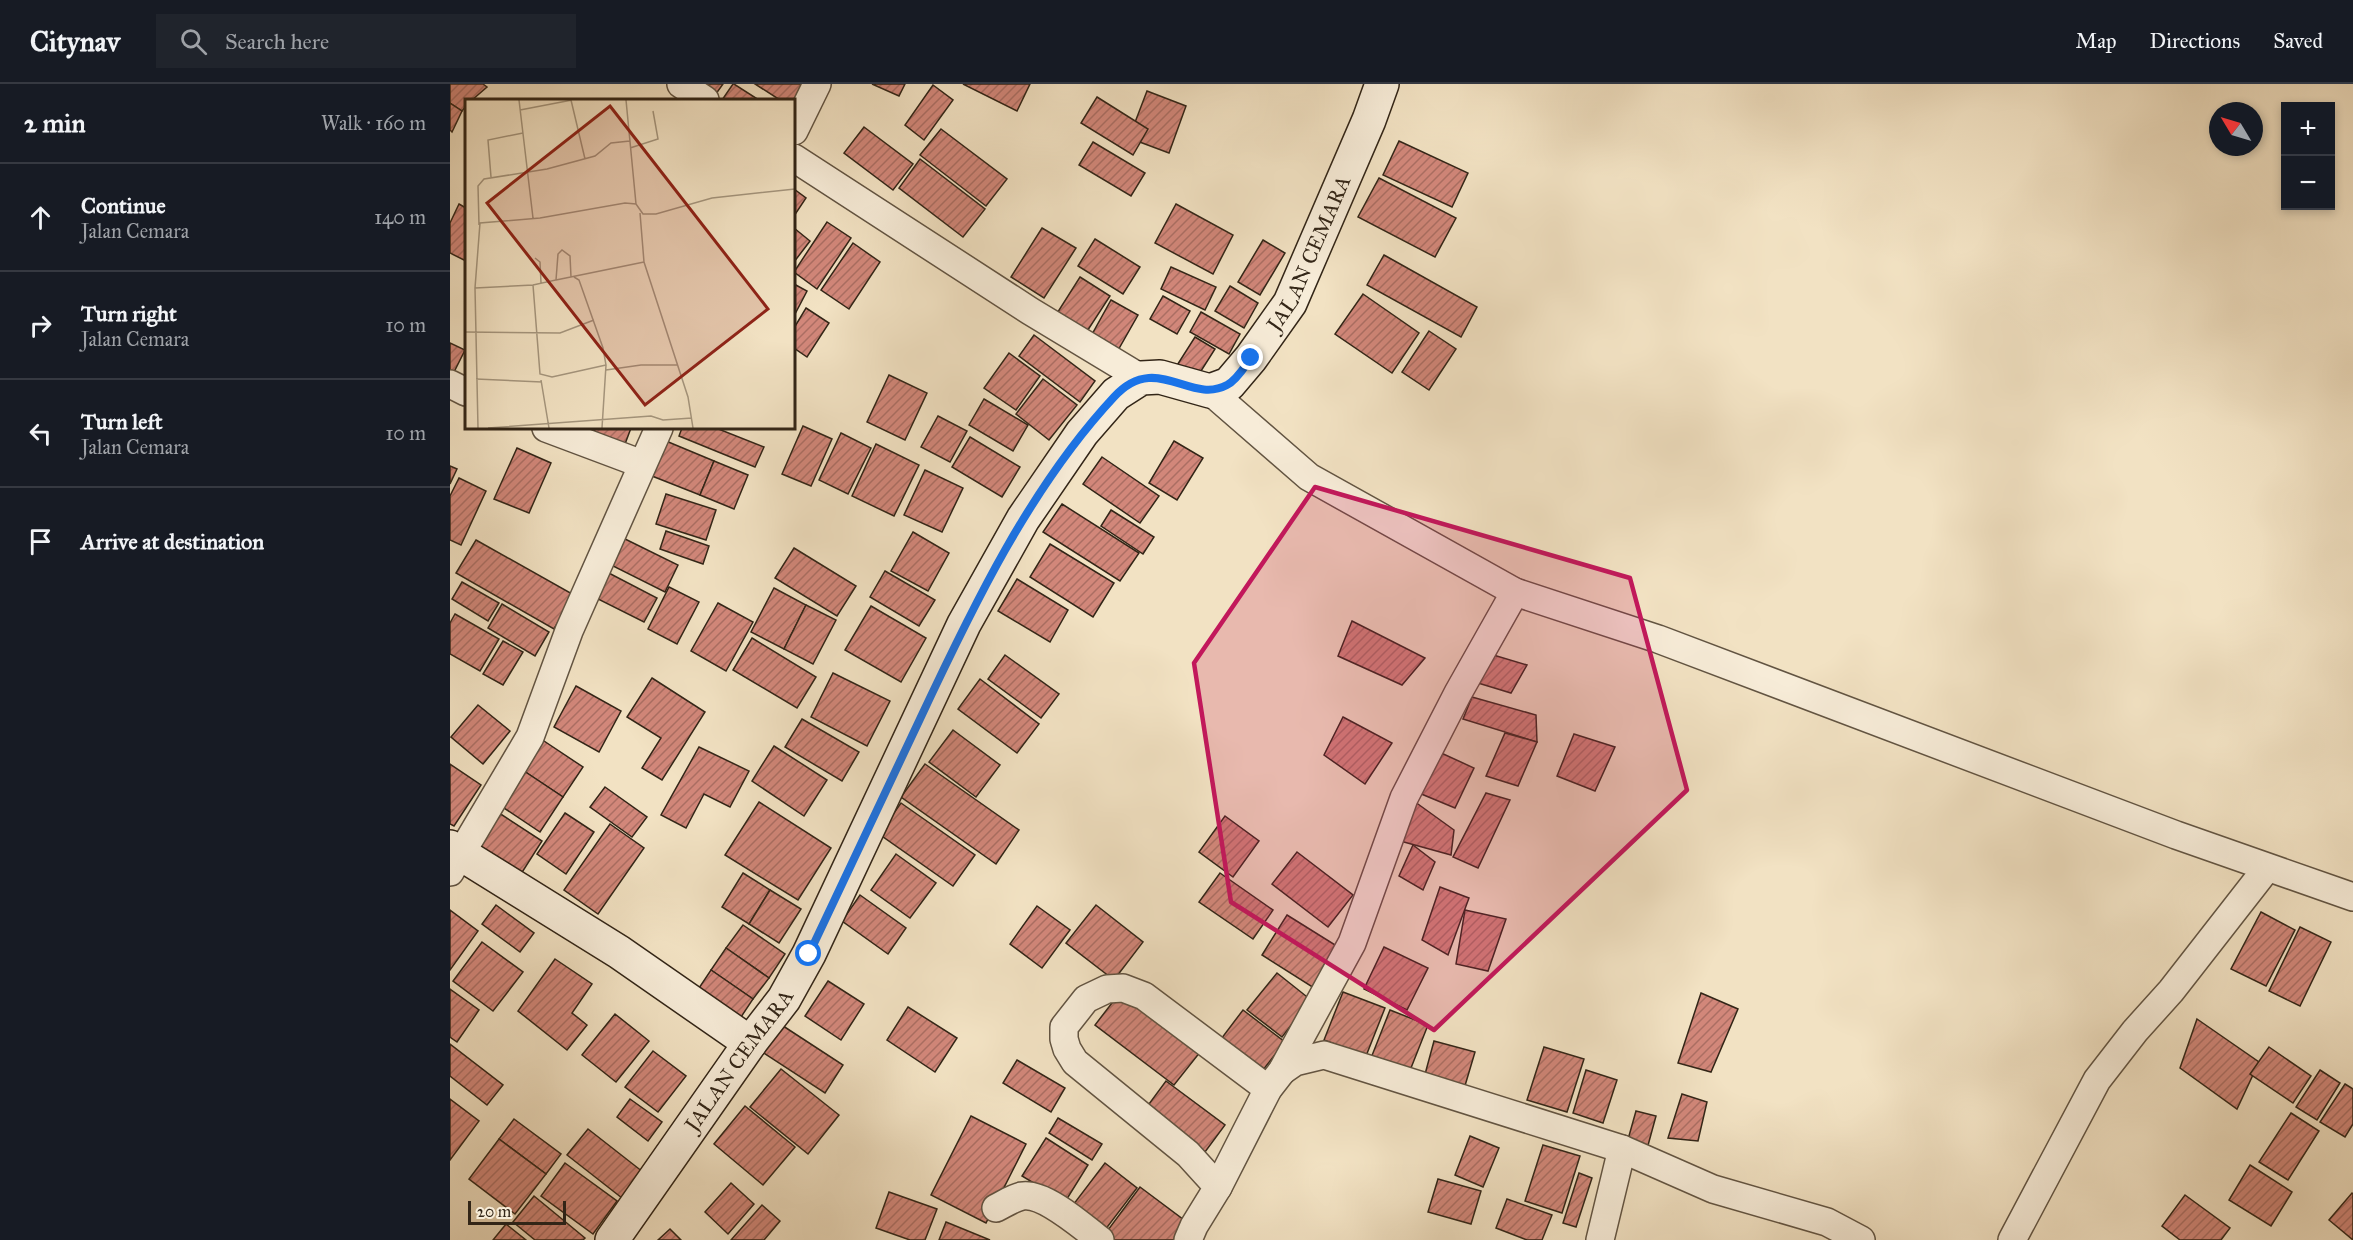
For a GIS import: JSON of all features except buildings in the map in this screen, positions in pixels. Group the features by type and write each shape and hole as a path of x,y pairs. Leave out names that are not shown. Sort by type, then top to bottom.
{"street":[{"path":"681,84 704,99"},
{"path":"795,129 817,84"},
{"name":"JALAN CEMARA","path":"1210,391 1229,384 1251,358 1290,303 1369,120 1382,84"},
{"path":"795,159 1020,304 1141,378 1160,377 1210,391 1309,477 1515,592 1658,639 2266,868 2353,897"},
{"name":"JALAN CEMARA","path":"612,1240 750,1043 784,999 809,954 964,624 1023,519 1082,433 1116,394 1141,378"},
{"path":"450,384 465,392"},
{"path":"549,429 642,464"},
{"path":"659,429 569,631 530,737 454,858 619,952 750,1043"},
{"path":"1188,1240 1352,943 1404,798 1458,693 1515,592"},
{"path":"2012,1240 2097,1080 2135,1031 2171,992 2266,868"},
{"path":"1218,1186 1188,1154 1142,1119 1075,1062 1064,1039 1064,1027 1086,999 1107,989 1123,988 1144,996 1275,1080"},
{"path":"1275,1080 1295,1062 1324,1055 1622,1149 1713,1189 1827,1222 1860,1240"},
{"path":"1600,1240 1622,1149"},
{"path":"996,1208 1024,1196 1036,1198 1057,1208 1100,1240"}],"highlighted area":[{"path":"1315,487 1630,578 1687,790 1434,1030 1231,902 1194,663"}],"route":[{"path":"809,954 964,624 1023,519 1082,433 1116,394 1141,378 1160,377 1210,391 1229,384 1251,358"}]}
